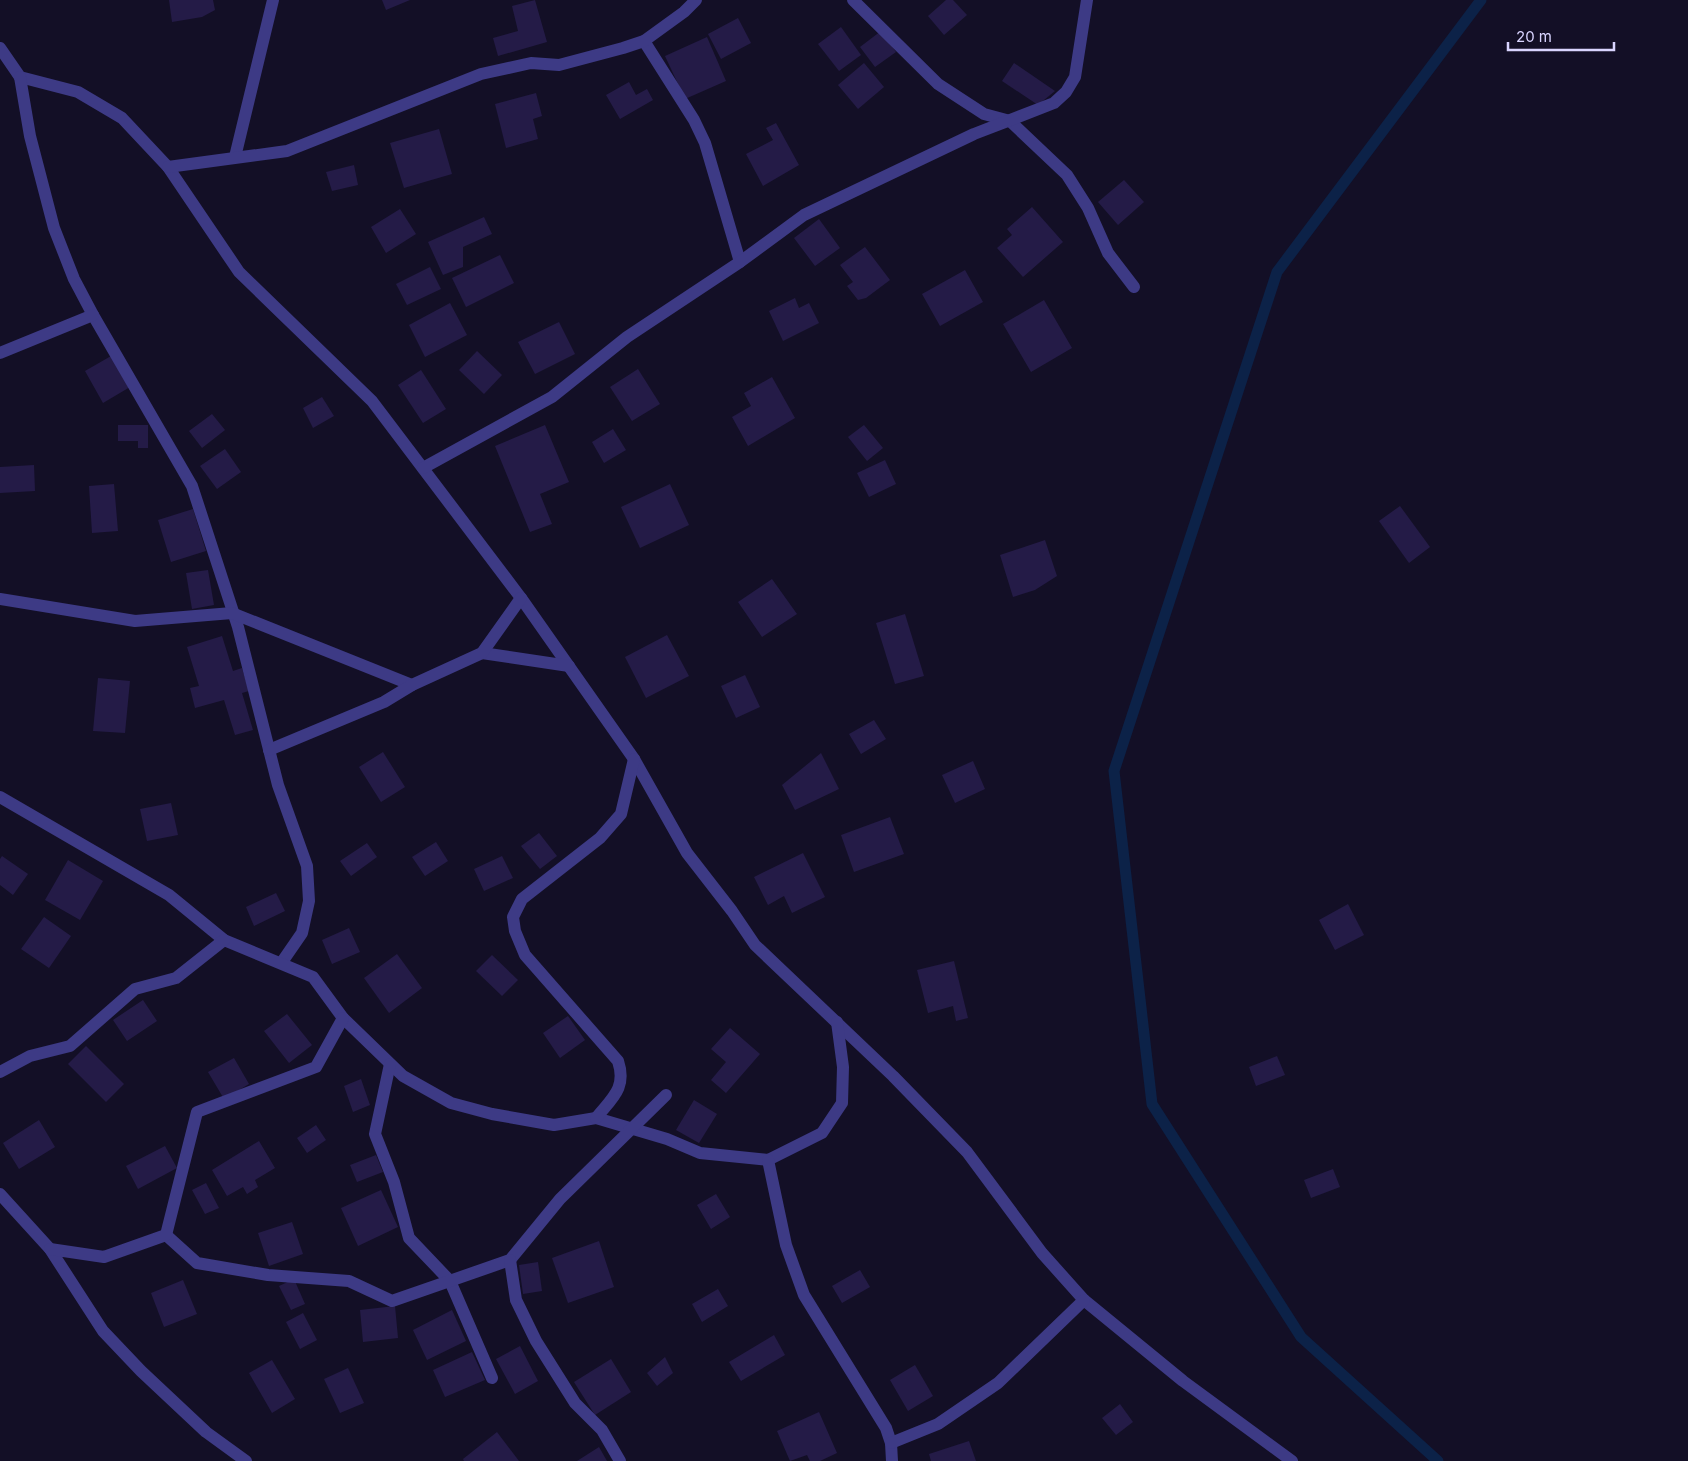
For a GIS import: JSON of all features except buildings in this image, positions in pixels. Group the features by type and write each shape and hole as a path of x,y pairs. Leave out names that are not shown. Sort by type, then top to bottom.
{"street":[{"path":"235,157 273,0"},
{"path":"168,167 287,151 481,74 510,66 531,63 559,65 644,41 684,12 696,0"},
{"path":"854,0 938,84 984,114 1010,122 1067,175 1088,208 1108,253 1134,287"},
{"path":"423,468 552,397 627,337 740,262 804,215 831,200 859,190 885,175 974,134 1010,122 1054,103 1066,92 1075,77 1087,0"},
{"path":"644,41 694,120 706,143 740,262"},
{"path":"0,48 20,77 30,136 54,228 74,279 192,486 210,535 232,613 238,626 278,785 307,866 309,901 302,933 282,962"},
{"path":"20,77 78,92 122,118 168,167 239,272 372,401 423,468 521,598 634,759 687,853 732,911 755,945 893,1076 967,1152 1036,1246 1084,1300 1183,1381 1292,1461"},
{"path":"0,353 93,315"},
{"path":"0,598 135,621 232,613 412,685"},
{"path":"269,750 384,702 412,685 482,653 521,598"},
{"path":"482,653 568,666"},
{"path":"596,1118 620,1087 622,1075 618,1061 525,955 515,932 513,917 522,899 600,838 621,814 634,759"},
{"path":"0,797 169,895 224,940 282,962 313,977 343,1018 403,1076 451,1102 492,1114 554,1125 596,1118 667,1139 700,1153 768,1160 822,1133 842,1103 843,1067 837,1022"},
{"path":"0,1072 30,1056 70,1046 135,989 176,978 224,940"},
{"path":"166,1236 197,1112 316,1067 343,1018"},
{"path":"390,1064 375,1134 394,1182 409,1238 450,1281 492,1378"},
{"path":"166,1236 196,1263 268,1275 348,1281 392,1301 510,1260 560,1199 666,1095"},
{"path":"768,1160 786,1245 804,1295 886,1428 891,1443 892,1461"},
{"path":"0,1194 50,1248 103,1331 141,1371 206,1432 246,1461"},
{"path":"50,1248 104,1257 166,1236"},
{"path":"510,1260 516,1300 536,1341 574,1403 602,1430 620,1461"},
{"path":"891,1443 938,1424 998,1382 1084,1300"}],"waterway":[{"path":"1438,1461 1301,1337 1152,1104 1114,771 1277,272 1481,0"}]}
